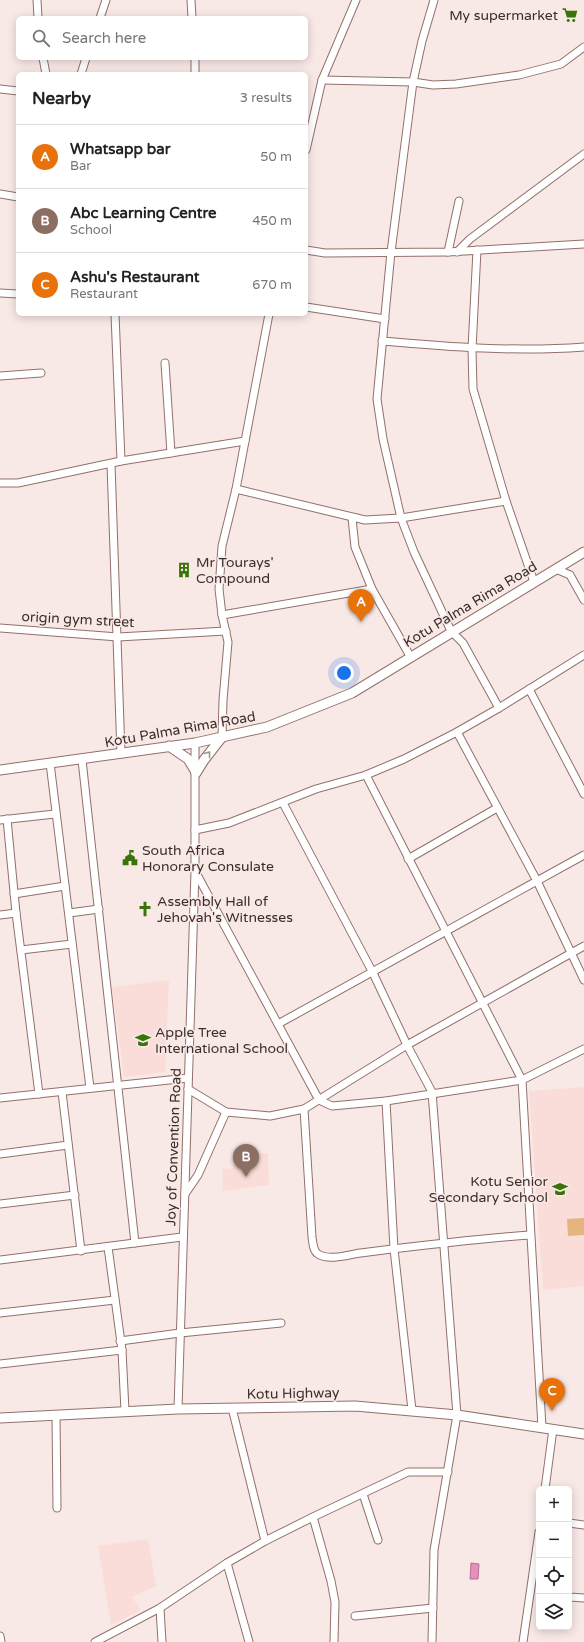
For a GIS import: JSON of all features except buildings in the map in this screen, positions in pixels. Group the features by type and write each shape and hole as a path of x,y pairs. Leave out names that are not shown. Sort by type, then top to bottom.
{"street":[{"path":"37,0 38,16"},
{"path":"101,16 106,0"},
{"path":"191,0 192,16"},
{"path":"308,141 322,80 356,0"},
{"path":"434,0 422,41 413,82 392,252 377,399 383,439 401,518 414,552 452,631 462,643 499,708"},
{"path":"322,80 413,82 433,85 448,85 519,75 561,64 584,47"},
{"path":"43,60 46,72"},
{"path":"82,72 85,60"},
{"path":"195,60 195,72"},
{"path":"0,89 16,91"},
{"path":"457,252 470,239 584,154"},
{"path":"0,194 16,197"},
{"path":"448,252 458,201"},
{"path":"308,250 325,253 457,252 584,244"},
{"path":"477,250 472,349 473,389 506,501 534,582"},
{"path":"0,293 16,294"},
{"path":"308,307 386,319"},
{"path":"115,316 121,461"},
{"path":"168,746 188,759 196,773 207,755 222,737 223,700 228,642 222,615 219,589 222,546 236,489 269,316"},
{"path":"382,341 472,349 547,350 584,347"},
{"path":"165,363 171,453"},
{"path":"0,376 41,373"},
{"path":"0,483 18,483 121,461 245,441"},
{"path":"111,464 122,754"},
{"path":"236,489 365,520 401,518 506,501"},
{"path":"352,518 355,547 372,590 410,656"},
{"name":"Kotu Palma Rima Road","path":"0,770 82,760 195,743 267,727 352,692 584,552"},
{"path":"556,569 570,575 584,600"},
{"path":"222,615 372,590"},
{"name":"origin gym street","path":"0,628 118,637 226,631"},
{"path":"195,830 229,823 316,790 366,775 404,759 457,732 499,708 584,655"},
{"path":"529,689 584,794"},
{"path":"457,732 537,881 584,980"},
{"name":"Joy of Convention Road","path":"178,1409 182,1238 195,871 195,743"},
{"path":"82,760 135,1243"},
{"path":"50,763 55,814 69,913 90,1088"},
{"path":"366,775 445,931 484,1003 522,1080 542,1427"},
{"path":"283,803 373,973 407,1046 432,1092 458,1415 434,1550 432,1642"},
{"path":"408,859 497,808"},
{"path":"39,1094 14,894 3,820 55,814"},
{"path":"278,1024 373,973 445,931 584,855"},
{"path":"195,871 319,1100 332,1106 386,1101 432,1092 522,1080 584,1049"},
{"path":"14,894 65,886"},
{"path":"69,913 99,910"},
{"path":"0,915 16,913"},
{"path":"21,950 72,944"},
{"path":"188,1089 226,1112 270,1116 304,1109 407,1046 584,946"},
{"path":"0,1098 62,1092 118,1084 188,1078"},
{"path":"62,1092 81,1250"},
{"path":"386,1101 394,1249 412,1410"},
{"path":"304,1109 312,1237 313,1248 317,1254 322,1256 340,1256 443,1242 530,1235"},
{"path":"184,1195 198,1175 226,1112"},
{"path":"0,1154 68,1145"},
{"path":"0,1204 75,1195"},
{"path":"0,1260 182,1238"},
{"path":"108,1247 122,1350 125,1412"},
{"path":"0,1313 115,1300"},
{"path":"120,1341 180,1332 281,1323"},
{"path":"0,1364 122,1350"},
{"name":"Kotu Highway","path":"0,1418 178,1409 323,1406 412,1410 458,1415 584,1434"},
{"path":"232,1408 265,1541"},
{"path":"56,1415 57,1508"},
{"path":"545,1486 553,1429"},
{"path":"95,1642 160,1608 227,1563 265,1541 313,1517 408,1472 448,1472"},
{"path":"363,1494 378,1540"},
{"path":"313,1517 331,1581 335,1602 334,1642"},
{"path":"572,1524 584,1525"},
{"path":"523,1642 536,1556"},
{"path":"227,1563 249,1642"},
{"path":"531,1596 536,1596"},
{"path":"572,1597 584,1598"},
{"path":"160,1608 162,1642"},
{"path":"355,1616 433,1608"},
{"path":"0,1636 1,1642"}],"shaded area":[{"name":"Apple Tree International School","path":"169,980 165,1072 124,1077 112,987"},
{"name":"Kotu Senior Secondary School","path":"584,1087 584,1286 543,1290 529,1091"},
{"path":"268,1153 269,1185 223,1191 222,1169 233,1168 234,1154"},
{"path":"584,1218 584,1235 568,1236 567,1219"},
{"path":"148,1539 156,1586 132,1597 141,1610 111,1625 98,1546"},
{"path":"471,1563 479,1564 478,1579 470,1579"}],"place":[{"name":"My supermarket","path":"570,15"},
{"name":"Mr Tourays' Compound","path":"184,570"},
{"name":"Whatsapp bar","path":"361,622"},
{"name":"South Africa Honorary Consulate","path":"130,858"},
{"name":"Assembly Hall of Jehovah's Witnesses","path":"145,909"},
{"name":"Apple Tree International School","path":"143,1040"},
{"name":"Abc Learning Centre","path":"246,1177"},
{"name":"Kotu Senior Secondary School","path":"560,1189"},
{"name":"Ashu's Restaurant","path":"552,1411"}]}
